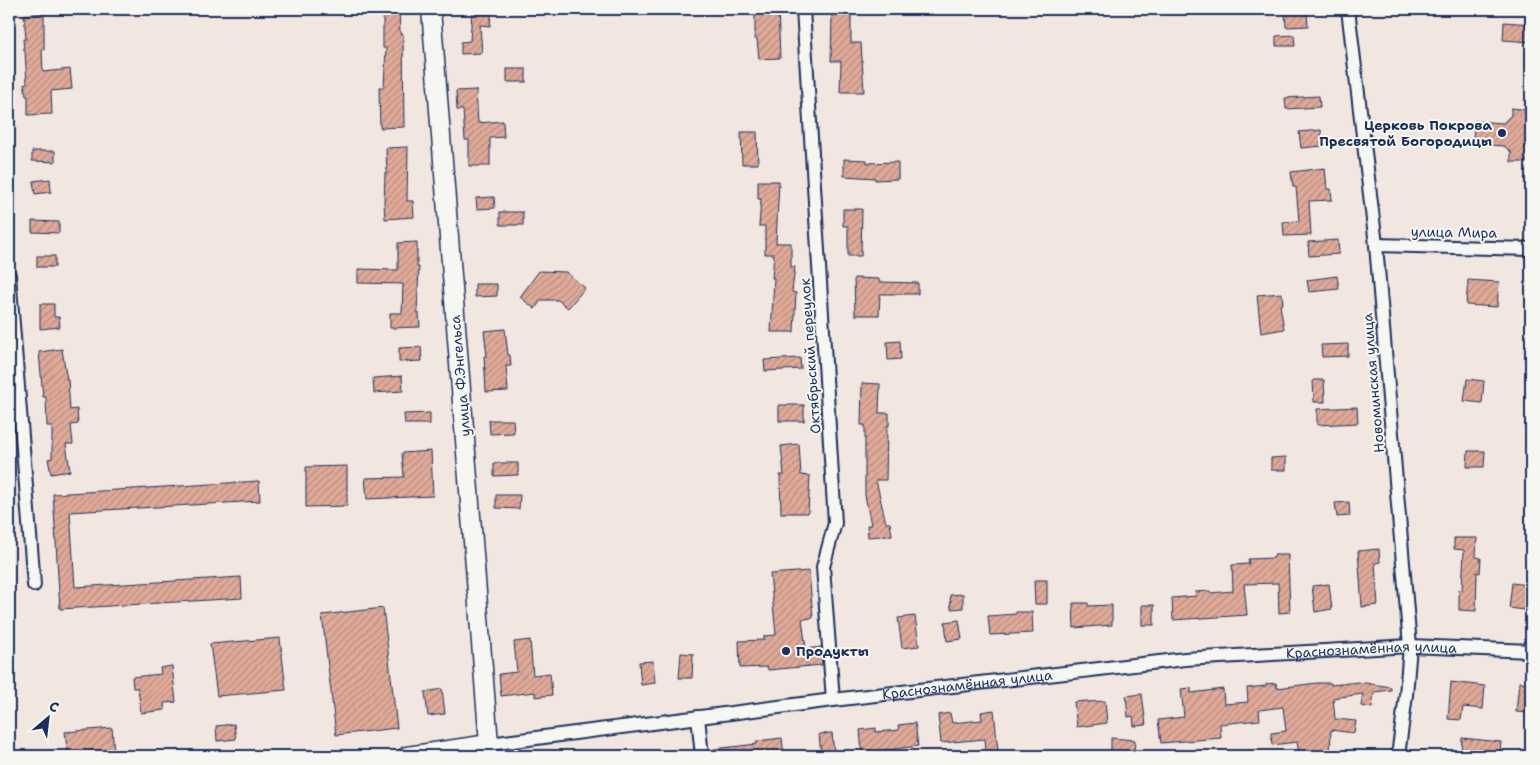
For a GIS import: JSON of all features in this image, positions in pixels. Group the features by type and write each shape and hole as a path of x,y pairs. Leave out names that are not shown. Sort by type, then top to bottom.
{"main road":[{"name":"улица Ф.Энгельса","path":"431,9 489,744"},
{"name":"Краснознамённая улица","path":"407,756 489,744"}],"street":[{"name":"Октябрьский переулок","path":"803,9 835,523 823,567 833,700"},
{"name":"Новоминская улица","path":"1348,9 1376,245 1410,646 1398,756"},
{"name":"улица Мира","path":"1376,245 1531,249"},
{"path":"9,275 34,585"},
{"name":"Краснознамённая улица","path":"489,744 833,700 1166,661 1410,646 1531,651"},
{"path":"698,717 702,756"}],"building":[{"path":"383,9 399,9 400,34 403,34 404,127 380,128 379,87 384,87 386,48 383,48"},
{"path":"755,9 778,9 780,58 759,59 757,39 755,39"},
{"path":"472,11 491,14 490,26 480,25 482,53 461,54 461,42 470,41"},
{"path":"1307,12 1308,26 1286,27 1285,13"},
{"path":"44,13 43,72 70,69 72,89 51,91 52,114 28,115 28,96 26,96 24,84 27,83 23,39 26,39 24,15"},
{"path":"832,14 851,14 851,43 861,43 864,92 840,92 841,61 831,61"},
{"path":"1504,22 1531,24 1531,42 1503,40"},
{"path":"1294,35 1295,46 1276,46 1276,36"},
{"path":"507,69 526,69 526,82 507,82"},
{"path":"476,90 478,123 503,121 504,137 490,138 490,166 469,166 469,140 465,140 463,110 457,110 456,91"},
{"path":"1319,96 1320,107 1286,109 1285,98"},
{"name":"Церковь Покрова Пресвятой Богородицы","path":"1511,108 1529,110 1528,116 1531,121 1530,162 1511,162 1511,152 1504,146 1473,144 1474,121 1503,123 1511,115"},
{"path":"1321,130 1323,146 1301,148 1299,132"},
{"path":"741,132 757,132 758,164 742,164"},
{"path":"408,147 407,201 413,201 414,217 385,219 386,148"},
{"path":"32,151 55,151 55,162 32,161"},
{"path":"844,159 867,160 867,163 898,162 898,179 875,180 875,178 844,176"},
{"path":"1325,168 1327,189 1331,189 1332,200 1309,201 1311,235 1284,236 1283,222 1299,221 1296,187 1293,187 1291,172"},
{"path":"50,179 51,192 35,194 33,181"},
{"path":"758,181 779,181 776,243 791,243 791,267 795,267 792,292 796,293 794,332 771,332 774,254 765,254 765,226 759,226 761,199 758,199"},
{"path":"494,197 495,208 477,209 476,198"},
{"path":"843,209 862,209 861,256 848,256 848,226 843,226"},
{"path":"500,212 523,212 523,225 500,225"},
{"path":"32,221 59,222 59,233 32,232"},
{"path":"1338,240 1339,254 1309,256 1308,242"},
{"path":"417,242 417,267 419,267 417,313 419,313 420,327 390,328 390,313 402,313 403,284 358,283 358,269 398,270 398,243"},
{"path":"37,256 55,256 55,267 37,267"},
{"path":"539,271 566,272 585,288 568,308 558,300 541,300 535,309 520,297"},
{"path":"1337,276 1339,289 1309,292 1307,280"},
{"path":"854,278 879,279 879,282 918,283 918,294 880,294 879,315 855,315"},
{"path":"1468,280 1499,282 1497,307 1466,305"},
{"path":"475,284 497,284 497,296 475,297"},
{"path":"1282,293 1283,304 1280,305 1284,329 1261,333 1257,295"},
{"path":"40,304 54,304 54,317 59,317 60,327 40,329"},
{"path":"505,329 511,366 506,366 508,391 486,392 484,356 487,356 484,331"},
{"path":"900,341 901,359 888,360 887,342"},
{"path":"1348,344 1348,356 1322,357 1321,345"},
{"path":"421,347 422,361 399,362 399,348"},
{"path":"62,349 68,380 70,410 77,409 78,424 71,425 73,444 66,444 70,471 51,474 48,459 52,458 52,426 47,426 46,397 43,397 39,352"},
{"path":"800,358 801,369 765,371 764,360"},
{"path":"402,376 403,391 374,393 373,378"},
{"path":"1467,379 1484,381 1482,403 1464,401"},
{"path":"1313,380 1324,380 1325,402 1314,402"},
{"path":"862,383 880,384 879,413 889,413 886,480 876,480 886,523 890,523 892,535 868,537 867,525 871,525 865,495 865,425 861,425"},
{"path":"779,405 804,405 804,421 779,421"},
{"path":"1357,407 1358,423 1317,425 1317,409"},
{"path":"430,413 430,424 405,424 404,414"},
{"path":"489,420 513,420 514,433 490,434"},
{"path":"799,444 801,475 810,476 808,513 781,513 780,475 784,475 781,446"},
{"path":"431,451 433,496 367,499 365,478 404,477 402,453"},
{"path":"1468,451 1485,451 1484,467 1467,467"},
{"path":"1286,457 1286,470 1271,470 1271,458"},
{"path":"494,463 518,463 518,475 494,476"},
{"path":"347,466 347,506 306,507 306,467"},
{"path":"259,481 260,501 70,512 75,587 241,577 242,598 60,609 53,494"},
{"path":"496,495 520,495 519,509 496,508"},
{"path":"1349,502 1350,516 1337,517 1335,503"},
{"path":"1454,538 1477,538 1476,557 1481,558 1480,573 1477,572 1476,611 1459,610 1459,590 1462,591 1464,550 1454,549"},
{"path":"1379,549 1380,562 1375,563 1378,605 1362,607 1358,551"},
{"path":"1274,555 1288,555 1290,612 1279,613 1278,583 1244,584 1247,615 1173,620 1172,598 1196,596 1195,592 1233,591 1232,565 1249,564 1248,559 1274,558"},
{"path":"809,571 813,618 802,619 806,649 821,647 822,665 768,670 768,667 740,668 739,641 764,640 764,636 776,635 770,574"},
{"path":"1034,580 1047,580 1047,604 1035,604"},
{"path":"1512,583 1527,585 1524,610 1509,608"},
{"path":"1329,584 1332,609 1315,612 1312,586"},
{"path":"963,594 963,608 951,609 950,595"},
{"path":"1073,603 1088,603 1088,606 1112,605 1112,625 1074,628"},
{"path":"1142,605 1154,605 1154,625 1142,625"},
{"path":"383,608 397,728 336,735 322,615"},
{"path":"1016,612 1032,612 1033,633 990,635 988,616 1016,614"},
{"path":"915,616 919,646 902,648 898,618"},
{"path":"959,620 962,639 947,641 945,622"},
{"path":"280,638 286,690 217,696 210,644"},
{"path":"530,640 533,675 550,673 552,695 535,697 535,692 501,696 499,674 517,672 514,642"},
{"path":"681,653 693,654 692,678 679,678"},
{"path":"653,661 655,683 641,685 639,662"},
{"path":"172,666 176,702 164,703 165,710 141,713 138,688 133,688 132,677 161,674 160,668"},
{"path":"1358,682 1391,687 1391,690 1374,692 1372,708 1361,706 1363,694 1333,698 1335,719 1356,721 1354,733 1331,730 1330,756 1317,756 1317,752 1299,754 1297,742 1272,745 1271,733 1286,731 1283,707 1259,710 1260,720 1220,724 1221,738 1161,743 1158,720 1184,717 1181,689 1191,688 1191,693 1223,689 1224,704 1248,702 1247,688 1266,686 1266,684 1276,683 1277,688 1317,683 1331,683 1331,685"},
{"path":"1451,682 1485,686 1483,709 1463,707 1461,720 1448,719"},
{"path":"1519,682 1531,683 1530,713 1516,712"},
{"path":"442,689 445,714 428,716 425,692"},
{"path":"1142,694 1146,725 1134,726 1133,716 1128,717 1126,696"},
{"path":"1105,701 1107,723 1077,727 1074,702"},
{"path":"994,710 998,751 986,752 985,739 941,743 938,715 950,713 952,723 982,720 981,712"},
{"path":"915,723 918,746 862,753 860,730 876,728 876,732 899,730 898,725"},
{"path":"234,724 236,739 217,741 216,726"},
{"path":"112,728 114,752 68,756 65,732"},
{"path":"832,733 834,753 821,754 819,734"},
{"path":"782,738 784,756 714,756 714,749 757,744 757,741"},
{"path":"1111,738 1135,740 1134,754 1111,753"},
{"path":"1462,738 1501,742 1500,752 1474,750 1474,754 1461,753"}],"place":[{"name":"Церковь Покрова Пресвятой Богородицы","path":"1502,133"},
{"name":"Продукты","path":"786,651"}]}
